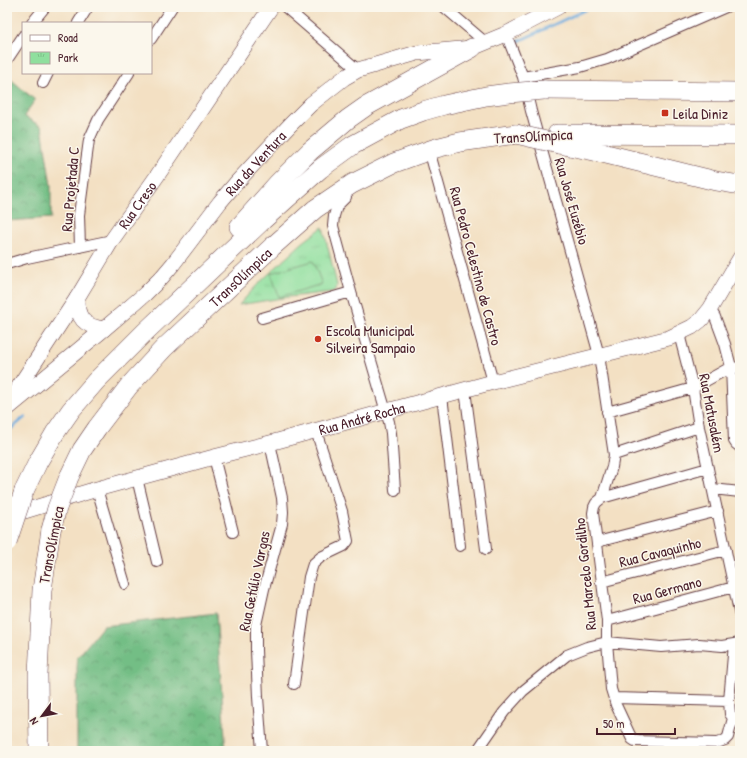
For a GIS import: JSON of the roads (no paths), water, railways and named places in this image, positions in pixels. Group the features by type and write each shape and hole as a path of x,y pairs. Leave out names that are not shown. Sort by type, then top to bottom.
{"highway":[{"path":"158,320 195,274 277,184 310,151 348,119 365,107 478,45"},
{"name":"TransOlímpica","path":"7,543 24,491 38,462 71,410 96,381 263,220 320,169 353,145 401,119 423,111 467,100 509,93 544,90 740,92"},
{"name":"TransOlímpica","path":"38,751 38,675 42,590 51,530 68,477 82,450 97,428 129,386 159,353 272,247 315,209 352,184 394,163 436,148 460,142 508,135 558,139 740,136"},
{"path":"558,139 594,151 716,181 740,185"}],"street":[{"path":"33,22 45,7"},
{"path":"79,22 88,7"},
{"path":"152,37 172,7"},
{"name":"Rua Creso","path":"7,404 77,298 112,240 271,7"},
{"path":"285,7 358,70"},
{"path":"444,7 478,45"},
{"name":"Rua da Ventura","path":"7,408 145,294 162,277 237,182 290,125 316,100 344,78 358,70 417,53 478,45 506,34 558,7"},
{"path":"523,76 580,67 607,59 726,7"},
{"name":"Rua José Euzébio","path":"506,34 523,76 531,111 599,355"},
{"path":"7,60 22,38"},
{"path":"42,83 47,74"},
{"name":"Rua Projetada C","path":"80,247 79,215 89,140 98,120 128,74"},
{"path":"395,490 389,422 333,226 334,216 337,206 346,197 379,177 403,166 446,153"},
{"name":"Rua Pedro Celestino de Castro","path":"431,157 493,382"},
{"path":"7,264 27,258 112,240"},
{"name":"Rua André Rocha","path":"7,516 97,489 214,457 316,431 493,382 669,338 692,327 710,310 740,258"},
{"path":"262,318 351,292"},
{"path":"77,298 77,307 80,317 87,324 104,329"},
{"path":"710,310 715,316 725,344 736,367 734,441 740,447"},
{"name":"Rua Matusalém","path":"679,334 693,388 708,468 740,616"},
{"name":"Rua Marcelo Gordilho","path":"599,355 614,455 602,498 594,507 593,513 607,621 607,642 611,689 616,705 632,739 635,741 717,743 728,737 737,720"},
{"path":"607,412 693,388 736,367"},
{"path":"466,390 486,549"},
{"path":"442,396 460,546"},
{"path":"614,455 700,426"},
{"path":"294,684 308,577 313,564 321,557 344,546 348,541 342,511 316,431"},
{"name":"Rua Getúlio Vargas","path":"262,751 258,697 256,625 264,589 282,524 283,512 282,498 270,443"},
{"path":"214,457 233,532"},
{"path":"602,498 708,468"},
{"path":"137,478 157,562"},
{"path":"97,489 125,584"},
{"path":"713,489 740,492"},
{"path":"597,542 718,511"},
{"name":"Rua Cavaquinho","path":"601,582 726,550"},
{"name":"Rua Germano","path":"607,621 734,587"},
{"path":"477,751 504,712 523,691 567,655 587,647 607,642 661,646 699,644 722,646 737,644 729,701 730,714 737,720"},
{"path":"614,698 729,701"}],"waterway":[{"path":"517,42 591,7"},
{"path":"7,432 25,417"}],"place":[{"name":"Leila Diniz","path":"665,113"},
{"name":"Escola Municipal Silveira Sampaio","path":"318,339"}]}
